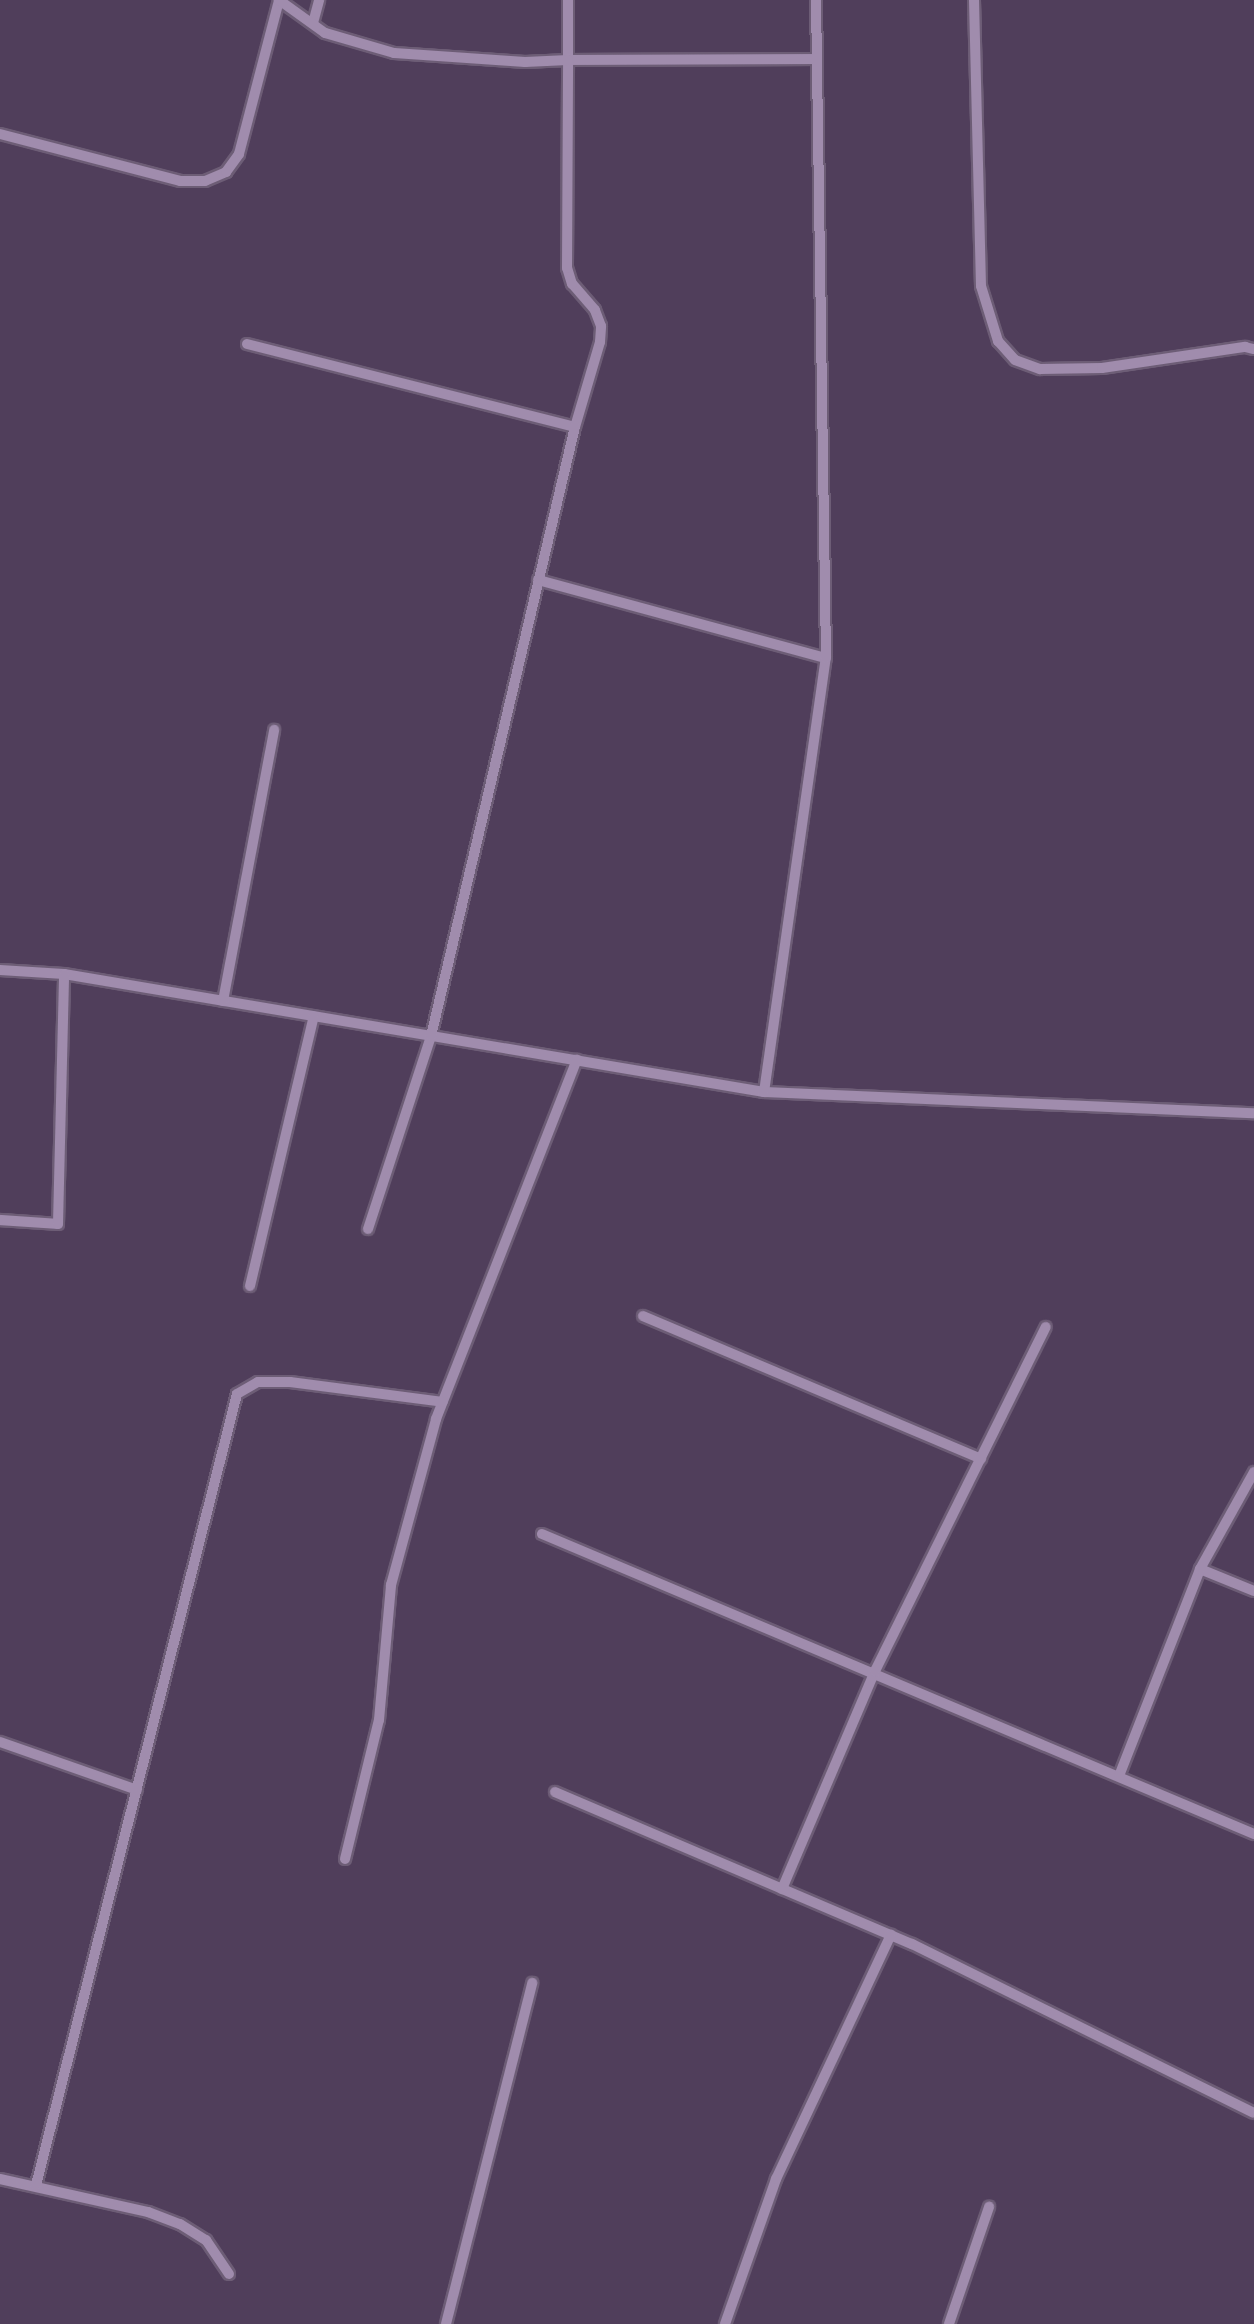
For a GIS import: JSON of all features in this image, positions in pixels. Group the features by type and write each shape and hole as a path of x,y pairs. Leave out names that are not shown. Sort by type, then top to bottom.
{"street":[{"path":"0,134 180,181 204,180 226,172 239,154 279,0 325,33 394,52 525,62 817,59"},
{"path":"314,23 319,0"},
{"path":"368,1230 431,1036 601,326 567,268 568,0"},
{"path":"764,1092 826,658 816,0"},
{"path":"974,0 981,286 998,341 1015,360 1040,369 1102,368 1245,347 1254,350"},
{"path":"247,344 575,428"},
{"path":"538,580 826,658"},
{"path":"223,1001 274,730"},
{"path":"0,970 64,974 764,1092 1254,1113"},
{"path":"0,1220 58,1224 64,974"},
{"path":"250,1286 314,1016"},
{"path":"345,1859 379,1720 392,1585 443,1402 577,1060"},
{"path":"642,1316 981,1458"},
{"path":"782,1889 875,1670 1046,1327"},
{"path":"36,2185 237,1394 258,1382 290,1382 443,1402"},
{"path":"1119,1776 1200,1570 1254,1472"},
{"path":"542,1534 875,1670 1254,1834"},
{"path":"1200,1570 1254,1591"},
{"path":"0,1742 137,1790"},
{"path":"555,1792 890,1935 1254,2113"},
{"path":"725,2324 776,2179 890,1935"},
{"path":"446,2324 446,2308 532,1982"},
{"path":"0,2179 148,2212 180,2224 206,2240 229,2274"},
{"path":"949,2324 989,2207"}]}
